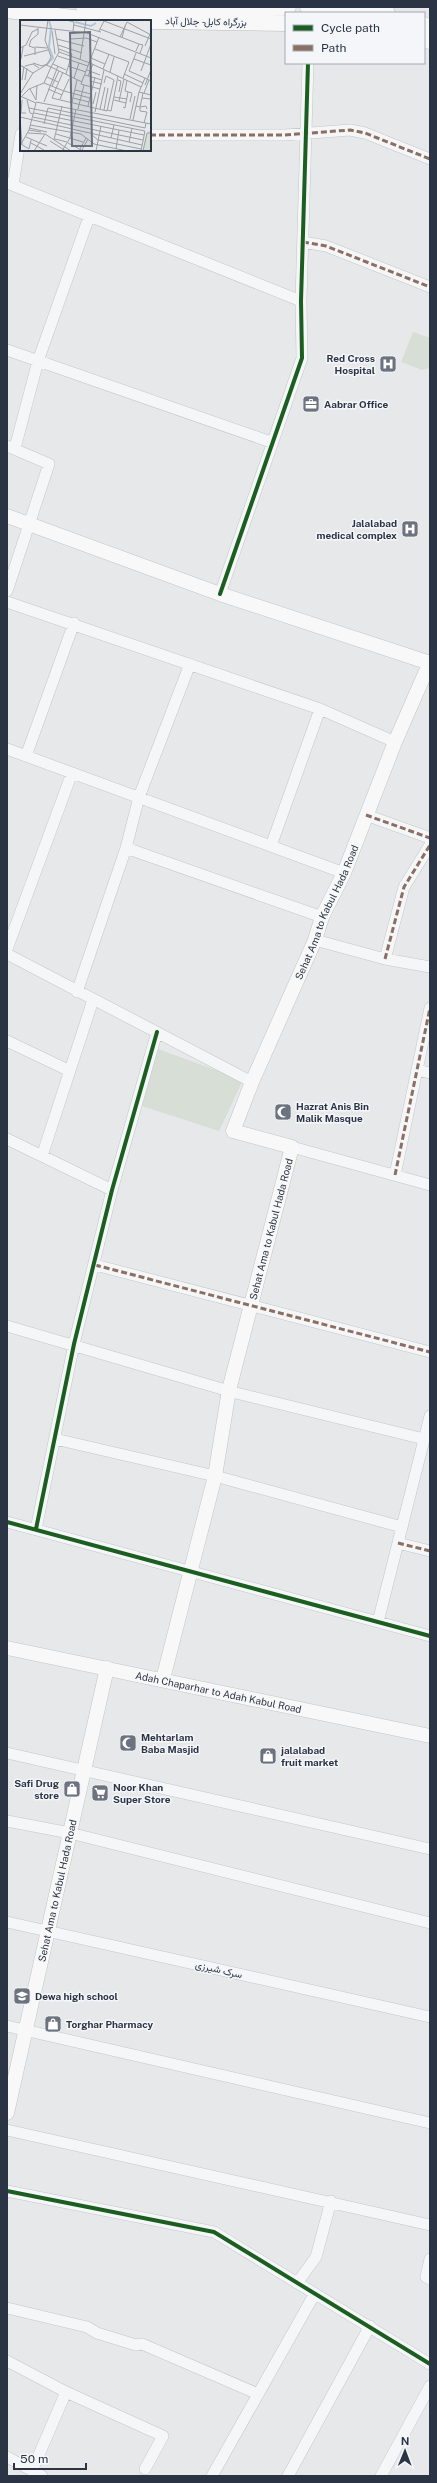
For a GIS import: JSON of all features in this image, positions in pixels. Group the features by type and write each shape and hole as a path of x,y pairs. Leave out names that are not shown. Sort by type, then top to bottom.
{"highway":[{"name":"بزرگراه کابل- جلال آباد","path":"84,7 116,9 288,7"},
{"path":"308,7 374,12"},
{"name":"بزرگراه کابل- جلال آباد","path":"7,10 40,18 92,20"},
{"name":"بزرگراه کابل- جلال آباد","path":"151,21 285,23"}],"main road":[{"path":"7,516 220,594 430,663"},
{"name":"Sehat Ama to Kabul Hada Road","path":"163,1678 215,1476 229,1390 292,1147 233,1131 252,1082 315,940 322,916 344,873 395,742 430,663"},
{"name":"Adah Chaparhar to Adah Kabul Road","path":"7,1648 163,1678 430,1736"},
{"name":"Sehat Ama to Kabul Hada Road","path":"7,2113 107,1668"}],"street":[{"path":"220,594 271,442 302,358 300,301 303,242 304,133 308,64"},
{"path":"151,135 285,135 350,130 365,133 430,159"},
{"path":"20,139 10,184 300,301"},
{"path":"7,591 49,464 11,447 38,361 89,217"},
{"path":"303,242 326,246 430,287"},
{"path":"7,350 271,442"},
{"path":"7,602 74,623 320,709 395,742"},
{"path":"26,756 74,623"},
{"path":"77,992 126,848 139,797 190,664"},
{"path":"271,846 320,709"},
{"path":"7,749 344,873"},
{"path":"7,949 72,773"},
{"path":"366,815 430,838"},
{"path":"385,959 404,887 430,845"},
{"path":"126,848 322,916"},
{"path":"315,940 385,959 430,967"},
{"path":"7,954 77,992 252,1082"},
{"path":"42,1156 93,1000"},
{"path":"395,1175 430,1008"},
{"path":"36,1529 74,1344 95,1265 112,1190 157,1032"},
{"path":"7,1041 70,1071"},
{"path":"417,1070 430,1074"},
{"path":"7,1139 112,1190"},
{"path":"292,1147 430,1186"},
{"path":"95,1265 430,1352"},
{"path":"7,1326 74,1344 229,1390 424,1440"},
{"path":"378,1622 430,1417"},
{"path":"55,1439 215,1476 402,1527"},
{"path":"7,1522 430,1636"},
{"path":"398,1543 430,1550"},
{"path":"7,1754 430,1849"},
{"path":"7,1821 70,1833 430,1923"},
{"name":"سرک شیرزی","path":"7,1922 430,2017"},
{"path":"7,2026 430,2123"},
{"path":"7,2130 331,2201 430,2225"},
{"path":"7,2191 214,2232 314,2295 370,2326 430,2364"},
{"path":"297,2283 316,2256 331,2201"},
{"path":"430,2259 426,2277 430,2279"},
{"path":"212,2476 314,2295"},
{"path":"7,2308 87,2327 97,2333 136,2345 142,2344 258,2394"},
{"path":"288,2476 370,2326"},
{"path":"7,2361 66,2392 163,2436 145,2469"},
{"path":"381,2476 430,2386"},
{"path":"7,2457 37,2474 66,2392"}],"shaded area":[{"path":"413,332 430,338 429,368 422,370 401,362"},
{"path":"158,1049 243,1080 219,1131 142,1106"}],"marked path":[{"path":"151,135 285,135 350,130 365,133 430,159"},
{"path":"303,242 326,246 430,287"},
{"path":"366,815 430,838"},
{"path":"385,959 404,887 430,845"},
{"path":"395,1175 430,1008"},
{"path":"95,1265 430,1352"},
{"path":"398,1543 430,1551"}],"cycle path":[{"path":"220,594 302,358 301,301 308,64"},
{"path":"36,1529 74,1344 112,1190 157,1032"},
{"path":"7,1522 430,1636"},
{"path":"7,2191 214,2232 430,2364"}],"place":[{"name":"Red Cross Hospital","path":"388,364"},
{"name":"Aabrar Office","path":"311,404"},
{"name":"Jalalabad medical complex","path":"410,529"},
{"name":"Hazrat Anis Bin Malik Masque","path":"283,1112"},
{"name":"Mehtarlam Baba Masjid","path":"128,1743"},
{"name":"jalalabad fruit market","path":"268,1756"},
{"name":"Safi Drug store","path":"72,1789"},
{"name":"Noor Khan Super Store","path":"100,1793"},
{"name":"Dewa high school","path":"22,1996"},
{"name":"Torghar Pharmacy","path":"53,2024"}]}
